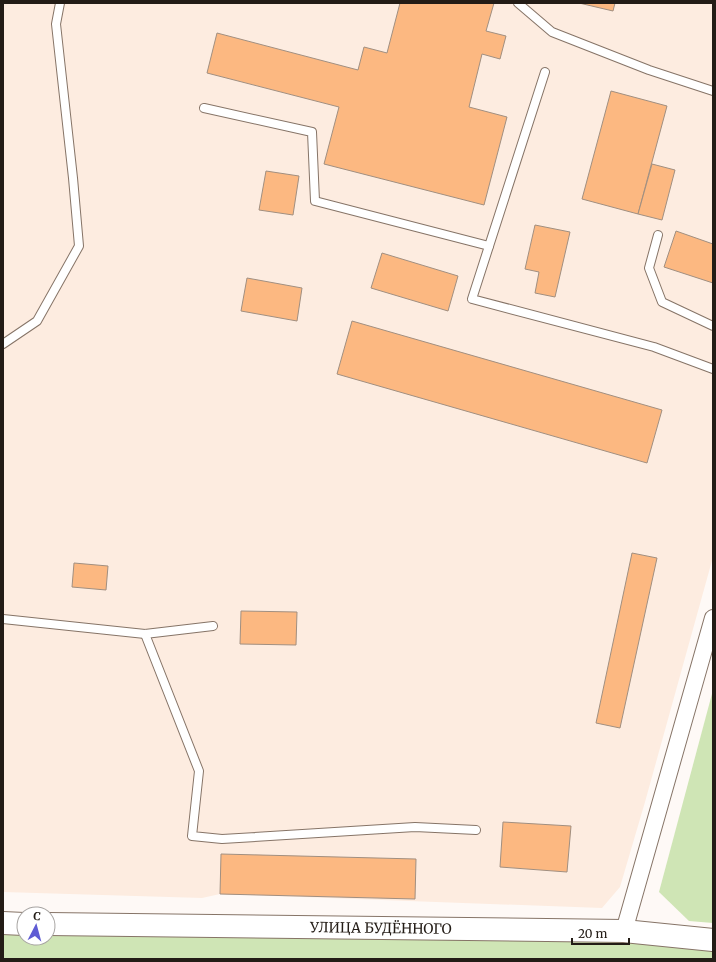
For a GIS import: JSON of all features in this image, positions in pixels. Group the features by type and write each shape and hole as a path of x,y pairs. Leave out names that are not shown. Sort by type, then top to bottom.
{"main road":[{"path":"3,923 16,924"},
{"name":"УЛИЦА БУДЁННОГО","path":"56,924 624,931 713,940"}],"street":[{"path":"624,931 713,618"}],"lane":[{"path":"3,344 37,321 79,246 56,24 60,3"},
{"path":"518,3 552,32 649,70 713,91"},
{"path":"545,72 472,299 654,347 713,369"},
{"path":"204,108 312,132 315,201 489,246"},
{"path":"658,235 649,268 662,302 713,326"},
{"path":"3,619 145,634 213,626"},
{"path":"145,634 199,771 192,836 222,839 415,827 476,830"}],"shaded area":[{"path":"3,3 713,3 713,557 620,887 602,908 220,894 202,898 3,892"}],"green space":[{"path":"713,690 713,923 689,921 659,892"},
{"path":"16,934 16,946 56,946 56,934 616,934 713,944 713,959 3,959 3,935"}],"building":[{"path":"400,3 494,3 486,31 506,36 500,59 482,54 469,107 507,117 484,205 324,164 339,107 207,73 217,33 358,70 364,47 387,53"},
{"path":"579,3 615,3 613,11"},
{"path":"611,91 667,106 638,214 582,199"},
{"path":"652,164 675,170 662,220 638,214"},
{"path":"266,171 299,176 293,215 259,210"},
{"path":"535,225 570,232 555,297 535,293 539,272 525,269"},
{"path":"676,231 713,244 713,283 664,267"},
{"path":"382,253 458,276 448,311 371,288"},
{"path":"247,278 302,288 297,321 241,311"},
{"path":"352,321 662,410 647,463 337,374"},
{"path":"632,553 657,558 620,728 596,723"},
{"path":"74,563 108,566 106,590 72,587"},
{"path":"241,611 297,612 296,645 240,644"},
{"path":"503,822 571,826 567,872 500,867"},
{"path":"221,854 416,859 415,899 220,894"}]}
